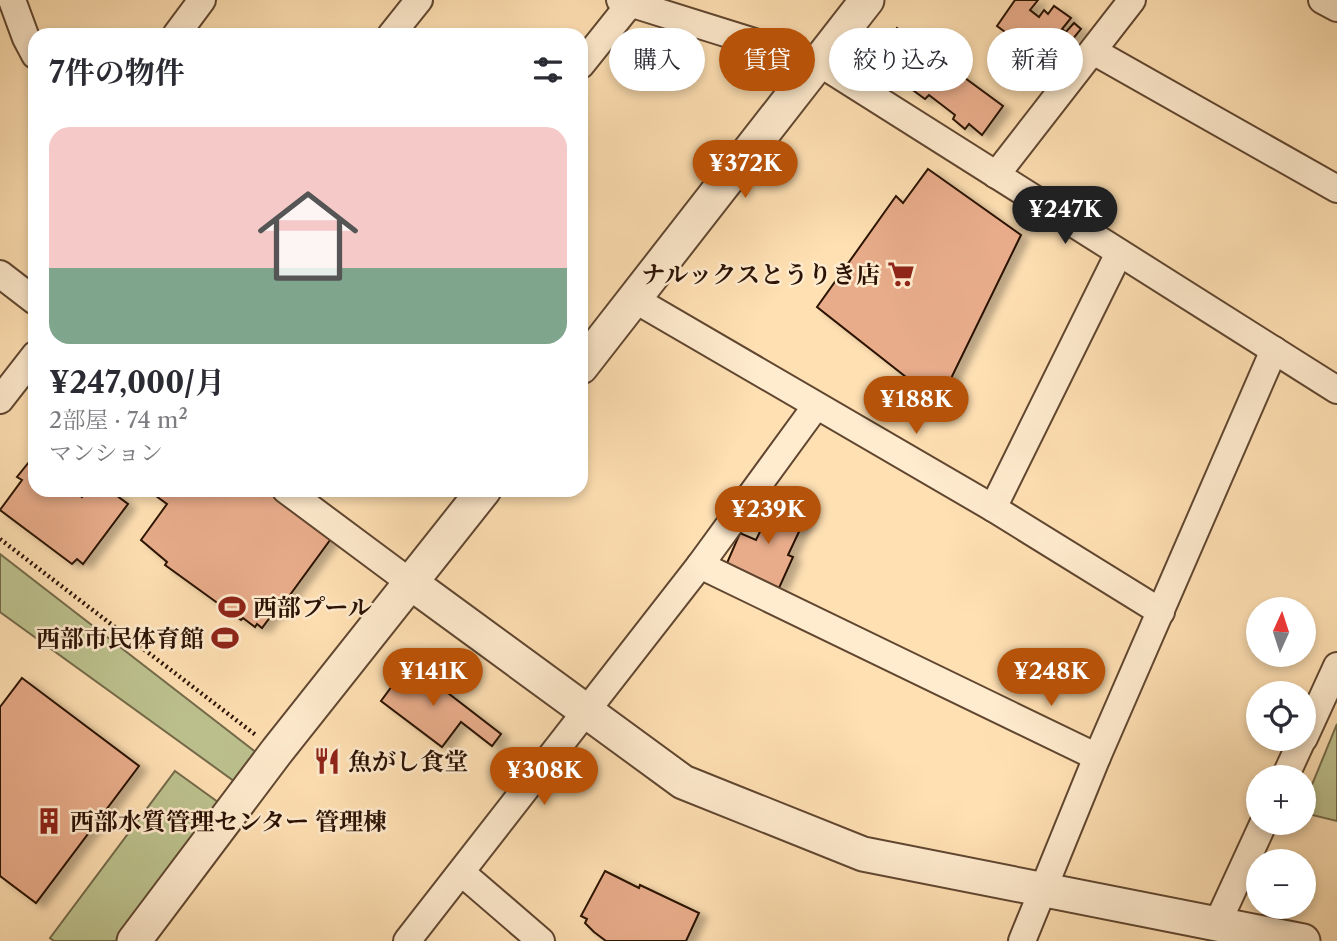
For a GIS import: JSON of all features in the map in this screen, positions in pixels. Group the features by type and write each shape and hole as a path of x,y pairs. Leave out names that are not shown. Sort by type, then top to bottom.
{"street":[{"path":"12,0 28,42"},
{"path":"181,28 202,0"},
{"path":"397,28 419,0"},
{"path":"588,358 867,0"},
{"path":"996,175 1132,0"},
{"path":"1322,0 1337,8"},
{"path":"588,55 628,1 818,62 1337,390"},
{"path":"1093,51 1337,189"},
{"path":"993,508 1119,253"},
{"path":"0,274 28,296"},
{"path":"635,299 993,508 1161,612"},
{"path":"1022,941 1097,757 1274,351"},
{"path":"0,400 28,364"},
{"path":"407,941 589,711 816,406"},
{"path":"295,497 683,782 863,854 1303,941"},
{"path":"134,941 277,751 479,497"},
{"path":"700,565 1097,757"},
{"path":"1316,710 1337,666"},
{"path":"1217,924 1258,835"},
{"path":"461,873 541,941"}],"path":[{"path":"0,539 277,751"}],"green space":[{"path":"0,554 257,753 238,784 0,612"},
{"path":"1337,724 1337,821 1316,816 1316,775"},
{"path":"175,771 222,805 120,941 54,941 50,938"}],"building":[{"path":"1015,0 1038,0 1030,10 1039,17 1044,10 1048,14 1054,6 1071,18 1063,28 997,26"},
{"path":"973,84 1003,106 982,135 969,124 965,129 953,119 955,115 929,95 925,99 914,91 973,91"},
{"path":"928,169 1021,235 939,403 817,307 896,196 903,203"},
{"path":"28,463 28,497 118,497 128,504 83,564 77,559 72,564 0,510 22,480 17,477"},
{"path":"157,497 279,497 333,536 276,614 274,612 262,628 257,624 255,627 243,618 241,620 165,565 167,562 141,540 167,504"},
{"path":"765,501 805,519 788,555 793,557 779,588 727,563 740,533 756,540 769,513 761,510"},
{"path":"409,663 501,734 492,746 461,722 442,747 381,701"},
{"name":"西部水質管理センター 管理棟","path":"22,678 139,766 36,903 0,876 0,707"},
{"path":"605,871 699,913 686,941 606,941 594,932 585,923 587,919 581,916"}],"place":[{"name":"ナルックスとうりき店","path":"901,274"},
{"name":"西部プール","path":"232,607"},
{"name":"西部市民体育館","path":"225,638"},
{"name":"魚がし食堂","path":"327,761"},
{"name":"西部水質管理センター 管理棟","path":"49,821"}]}
